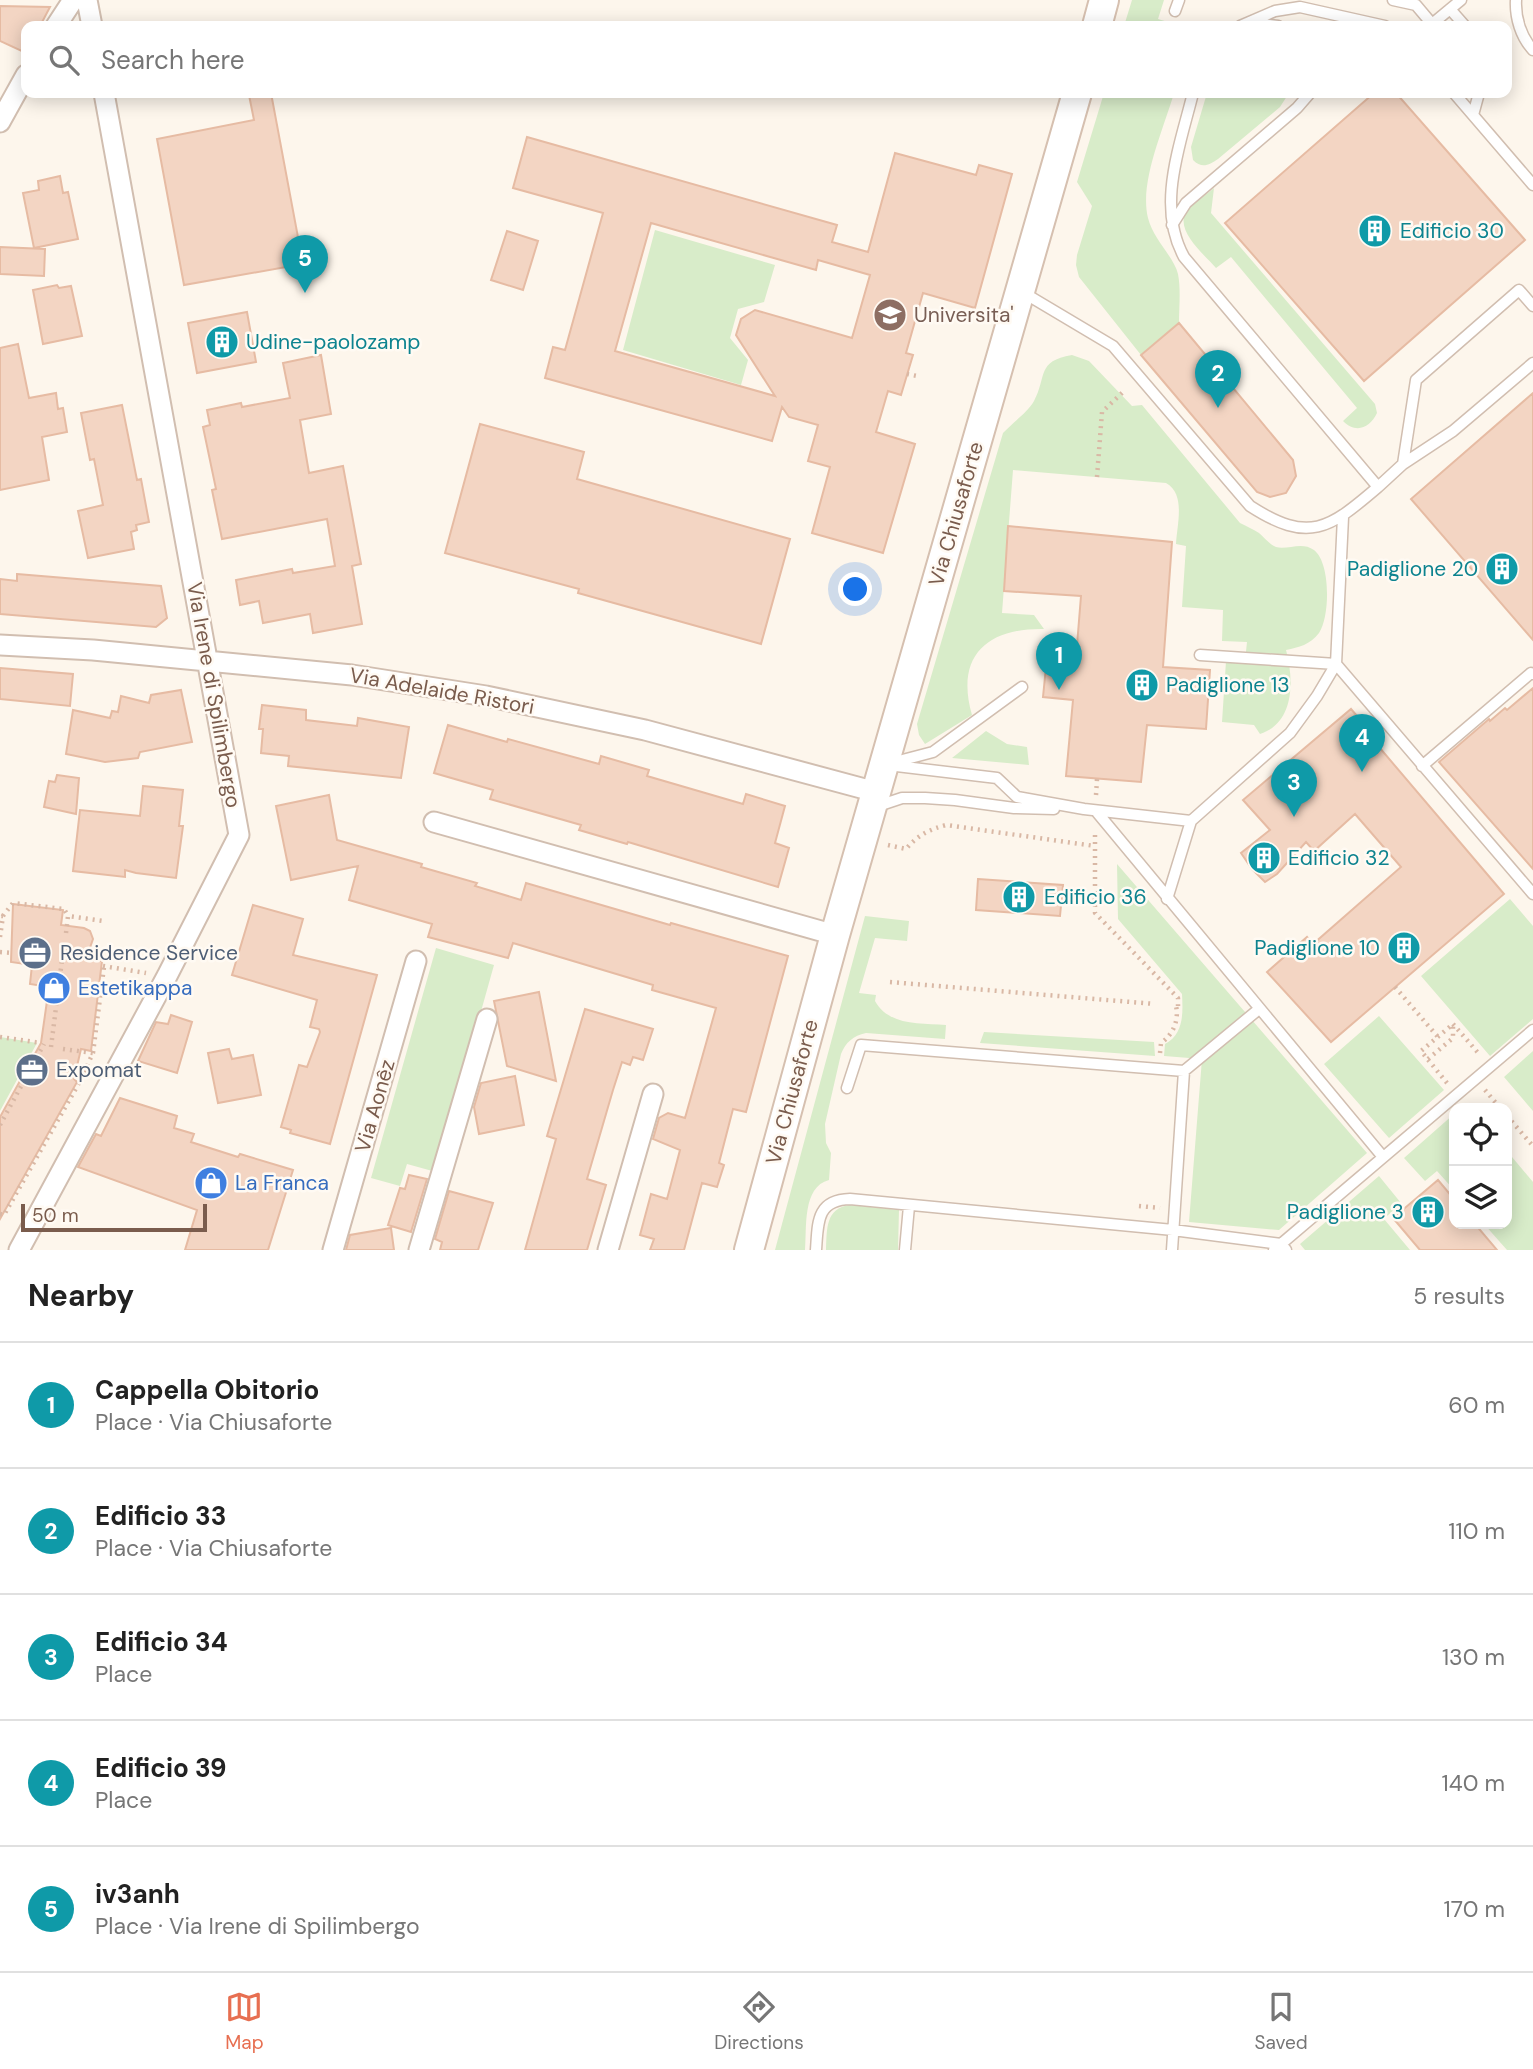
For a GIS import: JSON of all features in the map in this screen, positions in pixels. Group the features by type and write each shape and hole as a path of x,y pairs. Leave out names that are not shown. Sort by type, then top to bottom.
{"street":[{"path":"59,21 73,0"},
{"path":"87,0 91,21"},
{"path":"1098,21 1104,0"},
{"path":"0,122 21,84"},
{"name":"Via Irene di Spilimbergo","path":"19,1250 167,976 239,835 105,98"},
{"name":"Via Chiusaforte","path":"749,1250 835,934 1076,98"},
{"name":"Via Adelaide Ristori","path":"0,645 93,650 352,675 486,696 645,730 874,800"},
{"path":"434,822 835,934"},
{"name":"Via Aonêz","path":"333,1250 416,961"},
{"path":"419,1250 487,1019"},
{"path":"608,1250 653,1094"}],"lane":[{"path":"1175,11 1179,0"},
{"path":"1393,0 1416,5 1429,21"},
{"path":"1436,21 1461,0"},
{"path":"1516,0 1518,23 1533,50"},
{"path":"1252,21 1275,11 1300,7 1363,21"},
{"path":"1450,9 1461,21"},
{"path":"1192,98 1174,171 1170,208 1176,242 1184,257 1378,487"},
{"path":"1172,226 1186,203 1306,98"},
{"path":"1459,98 1533,185"},
{"path":"1474,115 1478,98"},
{"path":"1403,464 1416,380 1519,290 1533,306"},
{"path":"1020,291 1113,346 1250,506 1284,525 1303,528 1325,526 1343,517 1403,464 1453,431 1533,363"},
{"path":"1167,899 1191,821 1290,733 1336,664 1343,517"},
{"path":"1200,655 1336,664 1532,892"},
{"path":"1422,766 1533,674"},
{"path":"884,764 933,752 1022,687"},
{"path":"884,764 997,778 1017,797 1096,811 1191,821"},
{"path":"874,800 925,798 1014,808 1084,809"},
{"path":"1096,811 1383,1157"},
{"path":"847,1088 861,1045 1184,1071 1259,1009"},
{"path":"816,1250 819,1220 823,1211 832,1201 850,1199 1173,1230 1281,1248 1533,1030"},
{"path":"1172,1250 1184,1071"},
{"path":"905,1250 909,1206"}],"path":[{"path":"907,374 917,376"},
{"path":"1097,477 1102,412 1124,391"},
{"path":"1096,798 1097,779"},
{"path":"888,845 906,849 916,837 929,829 946,825 1095,846"},
{"path":"1095,831 1095,913 1178,998 1175,1027 1161,1043 1160,1056"},
{"path":"0,937 1,916 13,903 64,909 68,916 66,933"},
{"path":"68,916 103,921"},
{"path":"0,952 13,953"},
{"path":"51,1047 62,960"},
{"path":"0,1214 4,1215 93,1054 103,966 167,976"},
{"path":"890,982 1155,1004"},
{"path":"1395,987 1438,1037"},
{"path":"1452,1088 1421,1051 1453,1024"},
{"path":"1428,1059 1453,1038 1453,1024"},
{"path":"1453,1024 1485,1061"},
{"path":"0,1037 43,1043 0,1125"},
{"path":"63,1049 122,1058"},
{"path":"1512,1122 1533,1146"}],"green space":[{"path":"1132,0 1164,0 1158,19 1165,21 1126,21"},
{"path":"1102,98 1172,98 1150,172 1146,204 1151,226 1178,274 1179,323 1141,355 1079,277 1077,255 1092,206 1077,182"},
{"path":"1206,98 1286,98 1280,107 1209,164 1196,163 1191,147"},
{"path":"1214,188 1211,213 1375,404 1377,413 1367,426 1353,427 1343,421 1357,408 1231,257 1216,268 1192,242 1184,226 1187,210"},
{"path":"655,230 775,265 764,302 738,309 730,338 748,360 741,385 623,350"},
{"path":"1072,355 1089,361 1132,406 1142,405 1240,523 1259,533 1276,547 1305,546 1320,557 1327,590 1323,625 1308,643 1286,650 1291,686 1286,710 1280,720 1260,734 1254,725 1222,722 1226,661 1245,661 1247,642 1222,641 1223,610 1182,607 1186,546 1176,544 1179,510 1172,488 1166,483 1013,470 1002,613 1034,615 1044,629 1006,634 992,640 980,650 972,662 968,677 972,715 925,744 919,735 917,724 1003,433 1034,401 1048,366 1053,361"},
{"path":"986,731 1007,744 1027,747 1029,765 952,758"},
{"path":"1117,864 1367,1153 1279,1230 1189,1222 1202,1059 1164,1056 1165,1044 1179,1029 1182,994 1118,919"},
{"path":"1510,899 1533,926 1533,1019 1490,1056 1421,976"},
{"path":"865,916 909,921 907,941 875,938 859,993 876,995 875,1001 881,1009 897,1019 946,1025 945,1039 866,1033 848,1043 841,1054 825,1124 826,1143 831,1153 829,1180 820,1184 810,1199 805,1250 775,1250"},
{"path":"436,948 494,965 436,1172 407,1164 400,1186 371,1178"},
{"path":"1379,1016 1444,1090 1389,1138 1324,1064"},
{"path":"984,1032 1154,1042 1155,1056 980,1043"},
{"path":"0,1037 37,1043 0,1111"},
{"path":"1533,1051 1533,1111 1504,1077"},
{"path":"1449,1118 1449,1184 1437,1171 1425,1181 1404,1158"},
{"path":"1512,1157 1533,1182 1533,1250 1507,1250 1488,1229 1512,1229"},
{"path":"1379,1176 1401,1203 1384,1219 1410,1250 1305,1250 1300,1244"},
{"path":"850,1205 899,1210 898,1250 826,1250 827,1228 832,1215 836,1210"}],"building":[{"path":"0,6 50,7 43,21 21,21 21,51 0,41"},
{"path":"250,98 272,98 303,264 184,285 157,139 254,120"},
{"name":"Edificio 30","path":"1368,98 1400,98 1525,240 1364,381 1225,223"},
{"path":"527,137 837,225 832,242 868,252 895,153 976,175 979,165 1012,174 975,308 923,293 906,353 913,355 901,395 888,391 876,432 915,444 883,553 812,533 830,467 808,461 818,425 789,417 782,407 772,441 545,378 553,347 565,350 603,213 513,188","holes":["651,223 816,270 818,260 870,275 852,338 755,310 741,319 736,335 775,396 615,351"]},
{"path":"60,176 63,193 68,192 78,239 34,248 23,193 39,190 38,181"},
{"path":"507,231 538,241 523,290 491,280"},
{"path":"0,247 45,249 44,276 0,274"},
{"path":"57,285 59,288 71,286 82,336 43,344 33,290"},
{"name":"Udine-paolozamp","path":"247,312 256,362 197,373 188,323"},
{"path":"1179,323 1293,460 1296,476 1286,493 1270,497 1257,492 1141,355"},
{"path":"18,344 29,398 56,393 58,409 63,408 67,432 42,437 49,480 0,490 0,348"},
{"path":"321,355 331,414 300,420 309,473 343,466 361,564 352,566 362,624 313,633 310,614 263,623 259,601 240,605 236,580 292,569 293,573 335,566 327,519 222,539 212,490 216,489 203,427 210,425 207,410 290,398 283,363"},
{"name":"Padiglione 20","path":"1533,393 1533,640 1411,499"},
{"path":"122,405 137,480 141,479 149,522 136,525 137,530 131,532 134,549 88,558 78,511 103,505 94,459 90,460 81,413"},
{"path":"480,424 584,452 577,479 790,539 761,644 578,593 579,589 445,553"},
{"path":"1008,526 1172,542 1163,667 1210,670 1206,729 1147,725 1141,782 1066,776 1073,700 1043,697 1046,667 1075,670 1081,596 1004,591"},
{"path":"17,574 161,586 167,618 156,627 0,614 0,579 17,581"},
{"path":"0,668 73,674 70,706 0,699"},
{"path":"1533,688 1533,869 1439,762 1489,719 1490,721 1505,708 1507,710"},
{"path":"181,690 192,742 140,752 138,758 105,762 66,754 73,710 110,718 112,711 118,712 121,696 149,703 151,695"},
{"path":"262,705 306,710 306,720 357,726 358,718 409,727 401,778 288,766 289,756 261,753 263,729 259,729"},
{"path":"1351,709 1382,745 1379,747 1504,894 1331,1042 1267,972 1307,937 1313,944 1401,867 1355,814 1314,851 1306,842 1277,874 1265,882 1241,853 1270,830 1243,800"},
{"path":"448,725 599,764 601,756 649,770 647,776 743,804 746,794 785,806 775,843 789,848 778,887 579,830 581,825 490,799 493,790 434,773"},
{"path":"57,775 79,778 76,814 44,807 49,781 55,782"},
{"path":"143,786 183,790 179,826 183,826 176,878 125,870 125,877 73,871 80,810 140,816"},
{"path":"329,795 337,840 422,864 421,867 477,883 475,886 521,900 526,883 788,956 746,1112 733,1109 719,1163 724,1165 717,1187 702,1183 684,1250 650,1250 654,1239 640,1235 651,1194 667,1199 680,1150 653,1139 659,1118 668,1113 685,1118 716,1008 652,990 653,985 513,943 508,958 428,937 432,924 349,900 358,866 291,880 276,806"},
{"name":"Edificio 36","path":"978,879 1063,885 1060,916 976,910"},
{"path":"13,904 63,910 61,925 90,931 93,939 86,959 102,961 91,1051 81,1049 74,1079 77,1082 0,1219 0,1117 41,1043 49,987 30,984 32,965 11,962"},
{"path":"253,905 303,919 293,955 377,975 330,1144 290,1133 291,1130 281,1127 299,1065 307,1067 320,1032 319,1029 310,1027 317,1000 232,975"},
{"path":"539,992 556,1081 507,1066 494,1001"},
{"path":"585,1009 653,1029 643,1060 633,1057 630,1065 622,1062 613,1090 587,1179 606,1185 587,1250 525,1250 556,1139 547,1136"},
{"path":"171,1015 192,1022 177,1073 138,1061 156,1022 168,1024"},
{"path":"229,1049 232,1059 253,1055 261,1095 218,1103 208,1053"},
{"path":"515,1076 524,1125 479,1134 474,1107 481,1083"},
{"path":"120,1098 177,1116 174,1128 194,1134 191,1142 293,1170 268,1250 185,1250 197,1210 78,1167 96,1134 101,1136"},
{"path":"409,1175 427,1179 411,1232 388,1225 400,1188 405,1189"},
{"name":"Padiglione 3","path":"1438,1180 1449,1193 1449,1229 1479,1229 1497,1250 1420,1250 1393,1218"},
{"path":"449,1191 493,1203 478,1250 440,1250 442,1242 435,1239"},
{"path":"391,1228 394,1250 346,1250 350,1235"}],"place":[{"name":"Edificio 30","path":"1375,231"},
{"name":"iv3anh","path":"305,293"},
{"name":"Universita'","path":"890,315"},
{"name":"Udine-paolozamp","path":"222,342"},
{"name":"Edificio 33","path":"1218,408"},
{"name":"Padiglione 20","path":"1502,569"},
{"name":"Padiglione 13","path":"1142,685"},
{"name":"Cappella Obitorio","path":"1059,690"},
{"name":"Edificio 39","path":"1362,772"},
{"name":"Edificio 34","path":"1294,817"},
{"name":"Edificio 32","path":"1264,858"},
{"name":"Edificio 36","path":"1019,897"},
{"name":"Padiglione 10","path":"1404,948"},
{"name":"Residence Service","path":"35,953"},
{"name":"Estetikappa","path":"54,988"},
{"name":"Expomat","path":"32,1070"},
{"name":"La Franca","path":"211,1183"},
{"name":"Padiglione 3","path":"1428,1212"}]}
